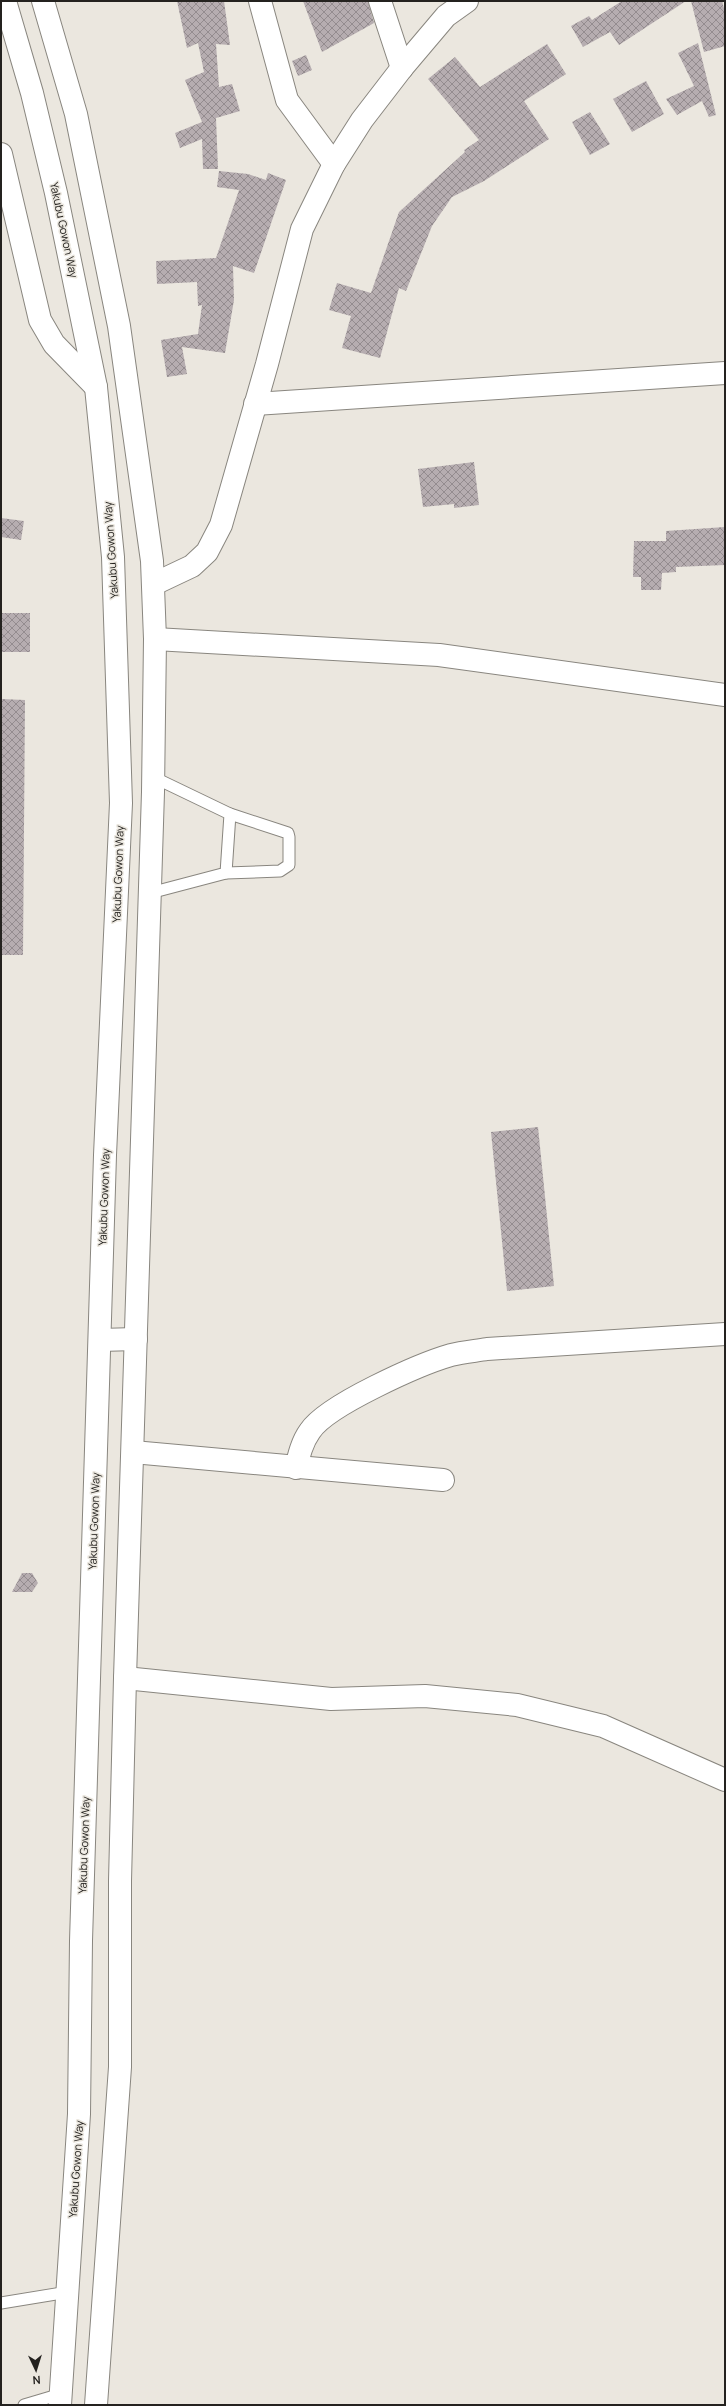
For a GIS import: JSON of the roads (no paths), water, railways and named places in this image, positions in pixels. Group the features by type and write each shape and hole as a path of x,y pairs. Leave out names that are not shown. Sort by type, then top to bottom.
{"main road":[{"name":"Yakubu Gowon Way","path":"5,1 32,93 56,193 96,387 113,557 120,803 100,1340 81,1933 79,2114 61,2400"},
{"path":"43,1 76,114 119,326 154,584 155,639 150,893 120,1881 120,2067 96,2405"},
{"path":"260,1 287,100 334,164"},
{"path":"380,1 402,68"},
{"path":"154,584 192,566 207,552 221,525 302,228 334,164 362,120 402,68 446,16 466,1"},
{"path":"1,154 40,320 54,344 96,387"},
{"path":"255,404 725,373"},
{"path":"155,639 439,655 725,695"},
{"path":"296,1468 300,1450 310,1430 333,1410 408,1370 452,1355 487,1349 725,1334"},
{"path":"100,1340 136,1339"},
{"path":"133,1452 296,1468 443,1480"},
{"path":"125,1678 331,1700 425,1696 517,1705 603,1726 725,1780"}],"lane":[{"path":"150,893 226,873 280,871 288,865 289,837 288,833 230,814 153,777"},
{"path":"226,873 230,814"},
{"path":"1,2303 68,2292"},
{"path":"24,2405 61,2400"}]}
